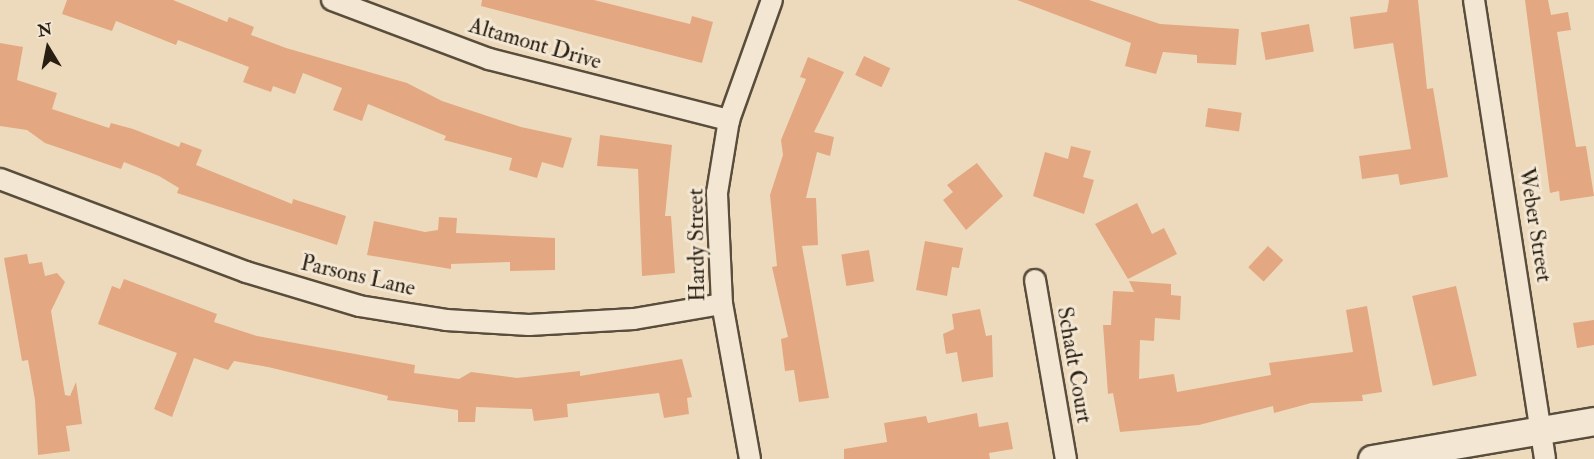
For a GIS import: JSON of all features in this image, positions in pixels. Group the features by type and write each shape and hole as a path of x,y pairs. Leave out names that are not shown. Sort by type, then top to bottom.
{"main road":[{"path":"1372,459 1594,420"}],"street":[{"name":"Altamont Drive","path":"332,0 489,59 729,120"},
{"name":"Hardy Street","path":"750,459 722,304 717,193 729,120 772,0"},
{"name":"Weber Street","path":"1474,0 1545,459"},
{"name":"Parsons Lane","path":"0,179 246,272 359,306 446,320 529,325 634,319 722,304"},
{"name":"Schadt Court","path":"1035,280 1066,459"}],"building":[{"path":"67,0 173,0 227,22 229,17 254,27 251,35 286,48 407,83 442,101 521,127 572,138 563,168 542,162 537,178 509,170 512,158 444,140 446,136 368,104 362,121 333,110 342,88 303,73 295,94 273,86 271,92 243,82 249,67 178,40 176,45 116,21 112,31 62,14"},
{"path":"482,0 594,0 690,24 692,16 713,22 702,63 481,6"},
{"path":"1017,0 1089,0 1160,24 1239,29 1236,65 1197,63 1197,55 1163,52 1156,74 1125,66 1131,43"},
{"path":"1389,0 1418,0 1427,89 1433,88 1448,177 1400,185 1398,174 1362,179 1359,156 1411,149 1393,43 1354,49 1350,17 1387,12"},
{"path":"1525,0 1548,0 1551,15 1568,12 1571,30 1557,32 1576,147 1586,146 1594,196 1560,201 1559,191 1550,193"},
{"path":"1309,24 1314,52 1266,60 1261,33"},
{"path":"0,43 23,47 17,80 57,93 52,109 109,128 111,123 133,129 179,147 181,142 202,150 196,165 292,204 293,199 346,216 337,245 177,193 179,188 159,176 124,162 121,169 45,143 27,130 0,126"},
{"path":"864,56 890,68 881,87 855,75"},
{"path":"808,57 844,72 814,132 834,137 830,156 817,152 806,198 816,198 818,245 802,246 829,398 799,402 794,370 785,371 781,339 788,337 772,267 777,266 770,195 783,155 781,140 806,79 800,77"},
{"path":"1208,108 1242,113 1239,132 1205,127"},
{"path":"600,135 672,145 665,216 671,216 675,273 642,276 638,169 597,166"},
{"path":"1071,146 1091,151 1083,177 1094,180 1084,214 1033,196 1045,152 1068,159"},
{"path":"977,163 1003,196 966,230 943,200 953,192 947,185"},
{"path":"1137,203 1152,234 1164,228 1177,254 1128,279 1095,224"},
{"path":"439,217 457,218 456,233 555,238 555,270 510,271 510,262 451,264 451,269 367,255 374,221 425,232 438,230"},
{"path":"925,241 963,248 959,268 952,267 947,296 916,290"},
{"path":"1268,246 1283,260 1264,282 1248,267"},
{"path":"869,250 874,282 846,286 841,254"},
{"path":"27,254 29,264 42,262 45,276 57,273 65,282 51,311 65,395 70,396 76,382 82,424 66,426 70,451 38,455 35,400 28,360 22,361 4,258"},
{"path":"124,279 217,314 214,322 257,336 415,365 414,373 459,379 471,372 517,378 580,371 580,376 682,359 692,397 687,398 689,414 664,418 659,393 567,404 568,417 534,421 532,409 476,407 475,422 458,422 458,410 387,400 388,396 268,367 234,361 228,370 194,358 172,417 154,409 177,353 98,324 112,286 120,289"},
{"path":"1129,281 1171,284 1171,295 1181,296 1180,320 1155,318 1154,341 1140,340 1139,379 1174,374 1177,392 1271,375 1269,363 1353,352 1346,310 1367,306 1382,392 1362,395 1363,401 1311,403 1274,413 1273,406 1199,425 1120,432 1113,393 1108,394 1103,325 1111,325 1113,291 1134,292"},
{"path":"1456,286 1477,376 1433,386 1412,296"},
{"path":"980,309 986,336 992,335 993,377 962,382 957,352 946,354 943,334 954,329 952,314"},
{"path":"1594,320 1594,345 1577,348 1573,323"},
{"path":"977,413 979,427 1008,422 1013,449 989,453 990,459 844,459 844,449 887,442 884,423 926,416 928,423"}]}
